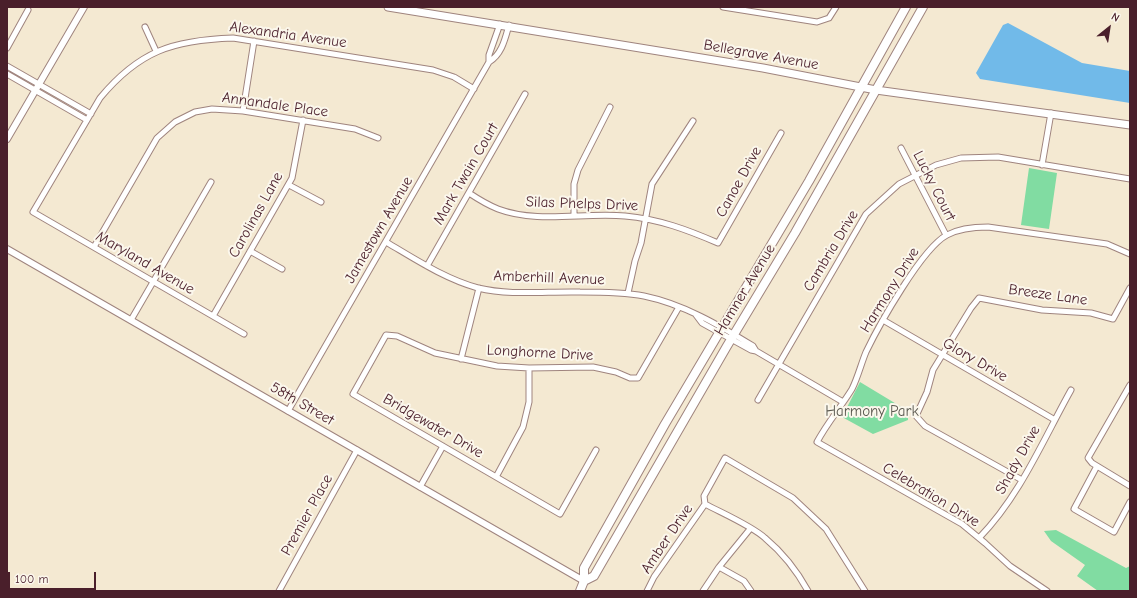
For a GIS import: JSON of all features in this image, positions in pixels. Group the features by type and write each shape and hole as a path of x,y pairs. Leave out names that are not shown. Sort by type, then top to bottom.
{"main road":[{"name":"Bellegrave Avenue","path":"388,7 500,24 763,68 876,90 1130,125"},
{"name":"Hamner Avenue","path":"580,591 584,581 584,568 809,181 906,7"},
{"name":"Hamner Avenue","path":"584,581 594,576 795,233 924,7"}],"street":[{"path":"7,139 84,7"},
{"path":"723,7 757,10 814,22 826,20 836,7"},
{"path":"7,48 28,10"},
{"name":"Jamestown Avenue","path":"288,411 489,62 489,55 500,24"},
{"name":"Jamestown Avenue","path":"489,62 496,58 509,26"},
{"path":"145,27 156,51"},
{"name":"Alexandria Avenue","path":"33,212 100,98 112,83 156,51 182,43 210,39 233,38 254,41 433,70 454,77 474,89"},
{"path":"243,111 254,41"},
{"path":"7,66 40,83 91,114"},
{"path":"7,74 87,120"},
{"name":"Mark Twain Court","path":"427,266 526,94"},
{"path":"574,215 574,184 578,170 610,107"},
{"name":"Annandale Place","path":"94,247 152,146 164,131 185,116 203,110 226,109 355,129 378,138"},
{"path":"1042,165 1051,113"},
{"name":"Carolinas Lane","path":"213,316 289,185 296,166 303,120"},
{"path":"628,293 652,184 694,120"},
{"name":"Canoe Drive","path":"718,243 780,133"},
{"name":"Lucky Court","path":"901,148 946,235"},
{"name":"Cambria Drive","path":"758,400 866,214 900,184 936,165 968,158 998,157 1130,179"},
{"path":"131,320 152,281 211,182"},
{"path":"289,185 321,202"},
{"name":"Silas Phelps Drive","path":"469,193 499,209 515,213 541,216 626,216 665,222 690,230 718,243"},
{"name":"Maryland Avenue","path":"33,212 244,334"},
{"name":"Harmony Drive","path":"817,442 828,422 852,388 866,353 883,320 932,247 946,235 971,227 988,227 1107,244 1130,254"},
{"name":"Amberhill Avenue","path":"386,242 427,266 464,283 479,288 525,293 628,293 664,301 678,306 695,315 707,318 721,330 750,350 756,351 843,402"},
{"name":"58th Street","path":"7,249 584,581"},
{"path":"250,251 282,269"},
{"path":"461,359 479,288"},
{"name":"Breeze Lane","path":"942,355 971,308 979,298 1023,307 1091,313 1113,318 1130,288"},
{"name":"Longhorne Drive","path":"386,335 397,336 435,353 497,366 529,368 594,366 616,372 630,378 638,378 678,306"},
{"name":"Glory Drive","path":"883,320 1054,420"},
{"name":"Bridgewater Drive","path":"386,335 353,394 560,514 596,450"},
{"path":"942,355 933,370 927,392 916,416 924,426 1022,480"},
{"path":"496,477 523,427 529,402 529,368"},
{"path":"1130,385 1088,458 1097,466 1130,486"},
{"name":"Shady Drive","path":"979,538 1010,502 1071,390"},
{"name":"Celebration Drive","path":"817,442 962,524 1010,566 1046,591"},
{"path":"420,487 443,446"},
{"name":"Premier Place","path":"279,591 357,450"},
{"name":"Amber Drive","path":"646,591 654,577 705,504 704,496 725,458 793,498 826,529 865,591"},
{"path":"1097,466 1074,509 1114,532 1130,502"},
{"path":"705,504 764,537 786,558 799,575 808,591"},
{"path":"703,591 719,567 750,529"},
{"path":"719,567 744,581 751,591"}],"green space":[{"path":"1029,168 1057,173 1049,229 1021,225"},
{"name":"Harmony Park","path":"860,382 908,411 908,420 873,434 842,417"},
{"path":"1056,530 1126,568 1130,566 1130,591 1098,591 1077,576 1085,565 1051,541 1044,531"}],"water":[{"path":"1008,23 1082,63 1130,71 1130,103 980,79 976,73 1003,25"}]}
